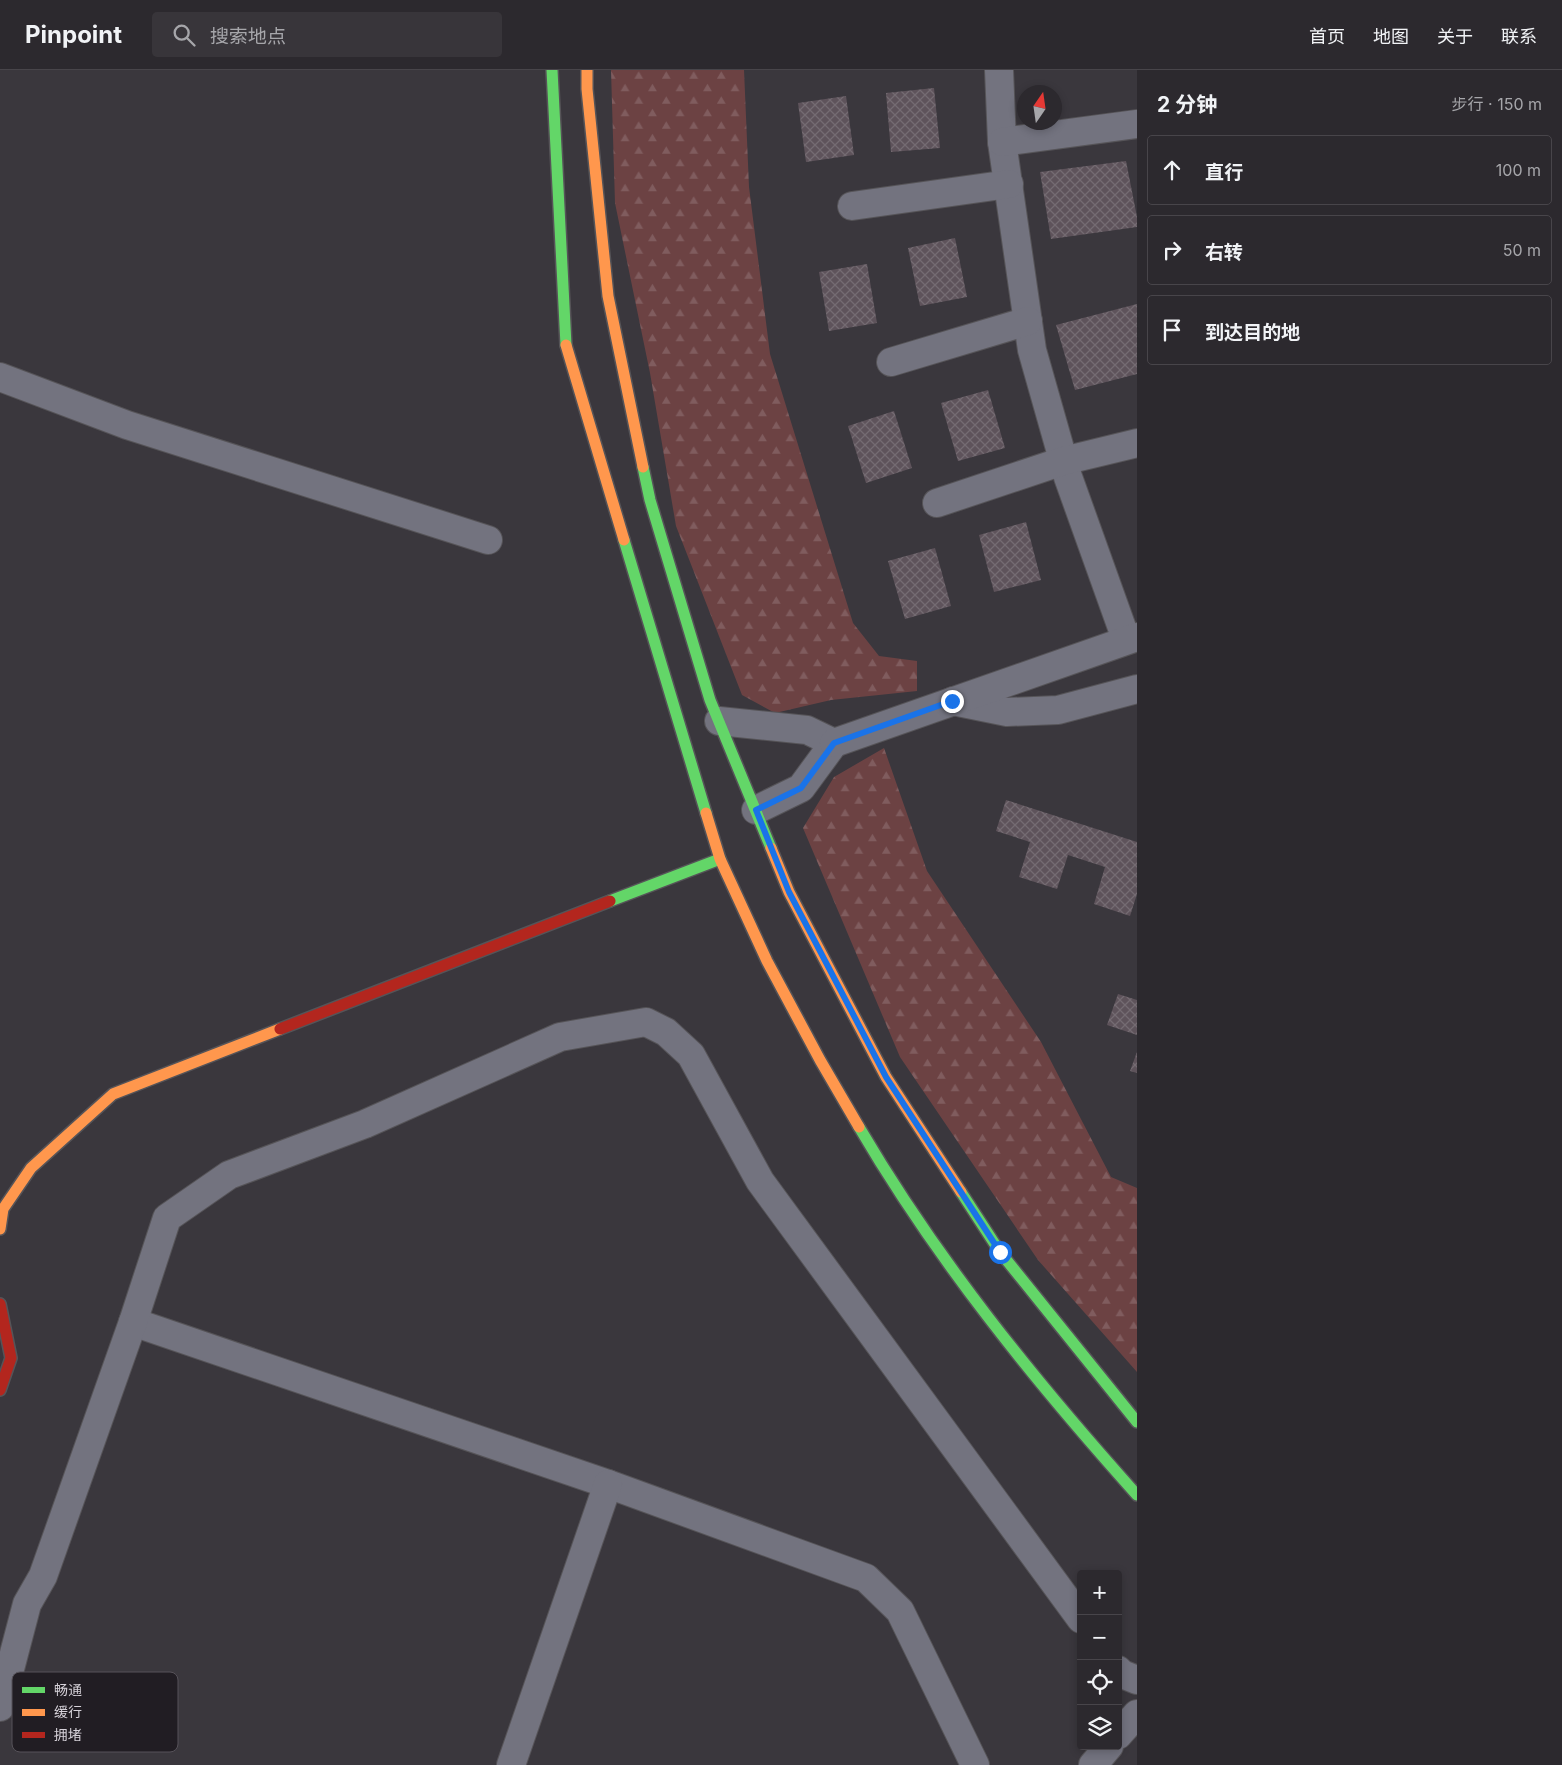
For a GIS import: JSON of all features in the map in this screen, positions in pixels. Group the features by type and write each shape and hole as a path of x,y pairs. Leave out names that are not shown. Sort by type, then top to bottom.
{"street":[{"path":"552,70 566,348 720,859 767,961 820,1060 877,1157 939,1251 1006,1341 1077,1428 1137,1495"},
{"path":"587,70 587,89 608,296 648,490 710,700 789,892 886,1077 1000,1252 1137,1422"},
{"path":"756,810 801,788 834,743 1132,638 1063,461 1032,350 1002,142 999,70"},
{"path":"1002,142 1137,124"},
{"path":"852,206 1009,184"},
{"path":"891,362 1028,321"},
{"path":"0,377 127,425 488,540"},
{"path":"937,503 1063,461 1137,444"},
{"path":"952,701 1007,712 1058,710 1137,689"},
{"path":"719,722 807,730 834,743"},
{"path":"0,1229 1,1209 31,1168 113,1094 720,859"},
{"path":"0,1707 27,1604 43,1576 133,1322 167,1218 229,1175 365,1124 560,1037 646,1022 666,1032 691,1055 760,1181 1079,1615"},
{"path":"0,1304 11,1358 0,1390"},
{"path":"133,1322 608,1484 866,1578 900,1611 975,1765"},
{"path":"512,1765 608,1484"},
{"path":"1122,1674 1137,1680"},
{"path":"1122,1731 1137,1714"},
{"path":"1093,1765 1106,1750"}],"green space":[{"path":"611,70 744,70 749,187 770,354 853,623 879,656 917,661 917,691 831,700 775,713 742,695 676,526 650,373 615,203"},
{"path":"884,748 927,871 1041,1042 1111,1177 1137,1188 1137,1372 1038,1260 900,1057 803,828 834,777"}],"building":[{"path":"934,88 940,148 891,152 886,93"},
{"path":"846,96 854,155 806,162 798,103"},
{"path":"1126,161 1137,217 1137,227 1051,239 1040,172"},
{"path":"955,238 967,297 920,306 908,248"},
{"path":"867,264 877,323 829,331 819,272"},
{"path":"1137,304 1137,374 1075,390 1056,325"},
{"path":"988,390 1005,448 958,461 941,403"},
{"path":"894,411 912,468 866,483 848,426"},
{"path":"1026,522 1041,580 994,592 979,535"},
{"path":"935,548 951,606 905,619 888,561"},
{"path":"1006,800 1137,842 1137,894 1130,916 1094,904 1105,867 1068,855 1057,889 1019,877 1030,842 996,831"},
{"path":"1118,994 1137,1000 1137,1035 1107,1025"},
{"path":"1137,1052 1137,1073 1130,1071"}],"traffic: fast":[{"path":"552,70 566,345"},
{"path":"643,467 650,500 710,700 771,848"},
{"path":"624,540 706,813"},
{"path":"610,901 720,859"},
{"path":"859,1127 889,1176 954,1272 1024,1363 1137,1495"},
{"path":"961,1192 1000,1252 1137,1422"}],"traffic: slow":[{"path":"587,70 587,89 608,296 643,467"},
{"path":"566,345 624,540"},
{"path":"706,813 720,859 767,961 820,1060 859,1127"},
{"path":"771,848 789,892 886,1077 961,1192"},
{"path":"0,1229 3,1209 31,1168 113,1094 280,1029"}],"traffic: jam":[{"path":"280,1029 610,901"},
{"path":"0,1304 11,1358 0,1390"}],"route":[{"path":"952,701 834,743 801,788 756,810 789,892 886,1077 1000,1252"}]}
